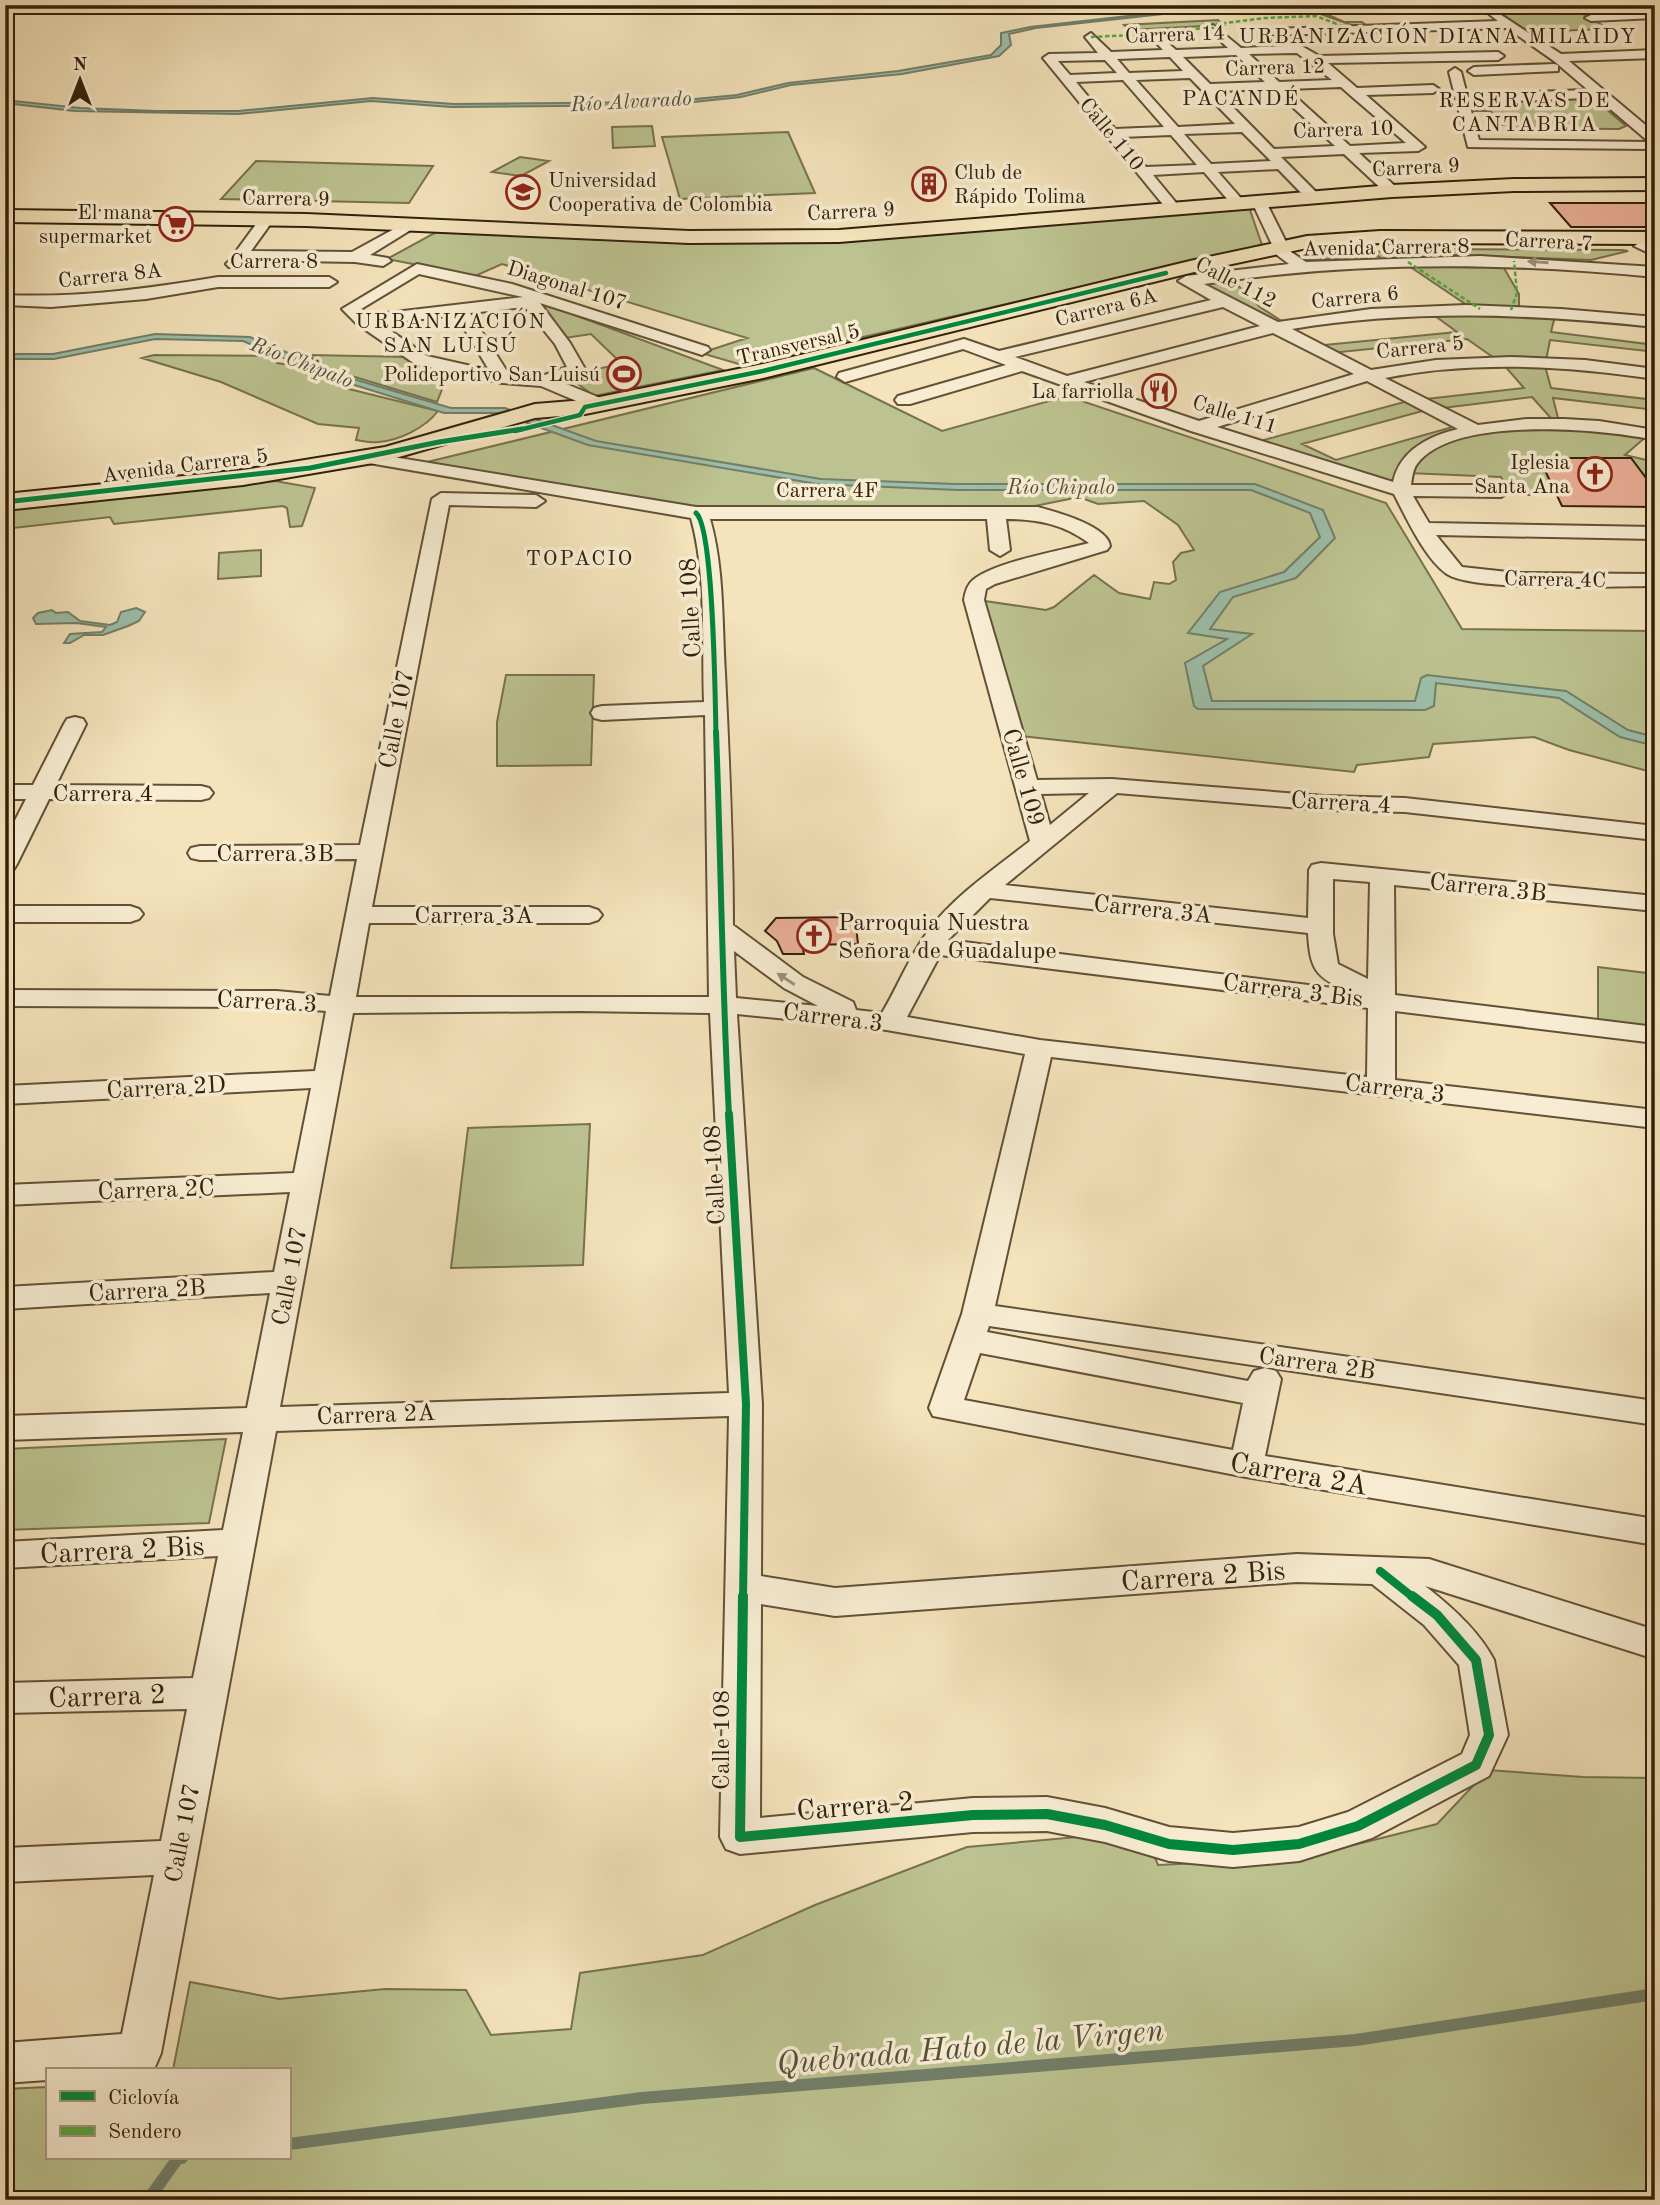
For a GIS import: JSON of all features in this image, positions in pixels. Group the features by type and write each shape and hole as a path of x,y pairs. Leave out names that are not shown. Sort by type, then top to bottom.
{"main road":[{"name":"Carrera 9","path":"5,216 267,219 689,237 839,236 1392,191 1514,185 1655,184"},
{"name":"Avenida Carrera 8","path":"1281,249 1398,245 1651,246"},
{"name":"Transversal 5","path":"369,458 582,408 763,371 1166,273 1281,249"},
{"name":"Avenida Carrera 5","path":"5,502 191,484 369,458"}],"street":[{"path":"1485,7 1643,130 1651,142"},
{"path":"1591,18 1655,15"},
{"path":"1614,17 1635,30"},
{"path":"1258,20 1317,60 1374,108 1399,107"},
{"path":"1273,32 1510,24"},
{"path":"1317,60 1498,56 1457,26"},
{"path":"1213,28 1392,191"},
{"path":"1350,29 1385,42"},
{"path":"1154,34 1314,198"},
{"path":"1091,37 1207,168 1249,203 1285,255 1304,267"},
{"name":"Carrera 14","path":"1049,58 1238,52 1317,44"},
{"path":"1397,47 1422,56"},
{"path":"1452,76 1655,54"},
{"name":"Calle 110","path":"1049,58 1175,210"},
{"path":"1067,79 1193,74"},
{"path":"1452,76 1572,80"},
{"path":"1452,76 1476,130 1473,144 1651,142"},
{"name":"Carrera 12","path":"1207,88 1346,82 1433,89"},
{"path":"1462,99 1584,94"},
{"name":"Carrera 10","path":"1270,153 1418,147 1374,108"},
{"path":"1112,133 1246,128"},
{"path":"1618,130 1643,130"},
{"name":"Carrera 10","path":"1143,171 1282,165"},
{"path":"218,282 242,255 267,219"},
{"path":"355,257 410,226"},
{"path":"1578,265 1651,246"},
{"path":"242,255 355,257 383,261"},
{"name":"Carrera 7","path":"1189,282 1304,267 1455,261 1578,265 1655,272"},
{"name":"Diagonal 107","path":"363,321 350,309 417,269 469,278 702,350"},
{"name":"Calle 112","path":"1166,273 1227,301 1472,429"},
{"path":"410,315 469,278"},
{"name":"Carrera 8","path":"218,282 329,282"},
{"name":"Carrera 8A","path":"5,300 51,302 146,294 218,282"},
{"path":"363,321 536,300 577,369 543,382"},
{"name":"Carrera 6A","path":"996,357 1227,301"},
{"path":"460,309 502,378"},
{"name":"Carrera 6","path":"1065,382 1275,328 1359,316 1480,309 1556,311 1655,322"},
{"path":"363,321 421,360 502,378 543,382 570,390 582,408"},
{"name":"Calle 111","path":"921,355 964,344 1197,427 1401,490 1501,491"},
{"path":"845,377 921,355 975,380"},
{"name":"Carrera 5","path":"1197,427 1368,376 1436,366 1501,363 1577,365 1655,374"},
{"path":"904,400 1021,366"},
{"path":"1653,430 1564,424 1472,429 1431,444 1409,460 1401,490 1423,529 1655,533"},
{"name":"Carrera 4F","path":"369,458 696,513 1038,513"},
{"name":"Calle 107","path":"5,2063 140,2053 343,1006 358,915 361,852 441,499 536,500"},
{"name":"Calle 108","path":"696,513 700,516 705,534 710,590 721,851 723,1005 747,1404 740,1837"},
{"path":"996,513 1000,550"},
{"name":"Calle 109","path":"880,1022 939,933 1046,837 1026,787 974,600 979,585 1002,575 1101,544 1087,533 1052,516 1038,513"},
{"name":"Carrera 4C","path":"1423,529 1456,572 1501,578 1655,580"},
{"path":"602,713 714,708"},
{"path":"5,864 75,724"},
{"path":"1046,837 1112,786"},
{"name":"Carrera 4","path":"1026,787 1112,786 1324,803 1405,805 1655,833"},
{"name":"Carrera 4","path":"5,792 201,793"},
{"name":"Carrera 3B","path":"200,853 361,852"},
{"name":"Carrera 3B","path":"1321,927 1321,870 1655,904"},
{"path":"1381,1086 1382,877"},
{"name":"Carrera 3A","path":"985,890 1321,927"},
{"path":"5,914 130,914"},
{"name":"Carrera 3A","path":"358,915 589,915"},
{"path":"720,927 770,968 806,992 880,1022"},
{"path":"1321,927 1325,965 1335,975 1381,996"},
{"name":"Carrera 3 Bis","path":"930,946 1381,996 1655,1035"},
{"name":"Carrera 3","path":"5,998 278,999 343,1006 579,1003 723,1005 880,1022 1040,1048 1655,1119"},
{"path":"1040,1048 974,1327 1260,1395"},
{"name":"Carrera 2D","path":"5,1096 327,1079"},
{"name":"Carrera 2C","path":"5,1195 307,1182"},
{"name":"Carrera 2B","path":"5,1298 288,1282"},
{"name":"Carrera 2A","path":"974,1327 945,1408 1246,1465 1655,1532"},
{"name":"Carrera 2B","path":"974,1327 1273,1356 1655,1413"},
{"path":"1246,1465 1260,1395 1273,1356"},
{"name":"Carrera 2A","path":"5,1428 262,1417 747,1404"},
{"name":"Carrera 2 Bis","path":"5,1555 238,1542"},
{"name":"Carrera 2 Bis","path":"742,1587 835,1602 1297,1567 1429,1573 1655,1645"},
{"name":"Carrera 2","path":"740,1837 974,1815 1047,1814 1105,1825 1169,1844 1233,1850 1299,1844 1358,1826 1476,1765 1489,1735 1476,1660 1437,1615 1380,1571"},
{"name":"Carrera 2","path":"5,1698 209,1693"},
{"path":"5,1865 178,1857"}],"shaded area":[{"path":"1295,5 1477,5 1473,7 1485,12 1477,12 1473,8 1444,10 1447,13 1322,12 1344,22 1362,22 1368,27 1357,27"},
{"path":"1489,5 1579,5 1583,7 1574,9 1609,29 1528,32"},
{"path":"1218,20 1224,25 1129,30 1124,25"},
{"path":"1591,96 1626,126 1619,129 1510,128 1508,125 1495,125 1491,111 1471,111 1469,103 1491,103 1491,99"},
{"path":"652,126 655,146 613,148 612,127"},
{"path":"788,132 815,193 680,199 662,137"},
{"path":"520,157 549,161 521,176 492,172"},
{"path":"256,161 433,166 409,203 221,199"},
{"path":"1249,207 1262,245 742,365 701,353 747,338 502,264 475,276 387,259 440,230 722,240"},
{"path":"1417,249 1628,251 1591,260 1430,254 1431,258 1382,259 1378,256 1309,260 1299,256"},
{"path":"1501,263 1519,294 1519,311 1556,312 1551,332 1655,345 1655,352 1550,340 1545,366 1551,388 1655,400 1655,410 1553,398 1560,426 1648,434 1655,429 1655,436 1648,435 1625,455 1655,462 1655,490 1631,458 1540,458 1557,495 1511,495 1501,477 1408,473 1401,493 1245,445 1408,401 1524,388 1504,365 1467,339 1321,354 1304,347 1457,332 1431,313 1474,310 1406,264","holes":["1532,397 1558,426 1456,426 1336,460 1302,444 1426,410"]},
{"path":"1230,278 1260,307 1291,327 1273,329 1205,284"},
{"path":"534,300 723,370 594,396 566,375 622,364 591,334 565,338"},
{"path":"154,355 272,356 277,363 296,366 349,389 438,411 419,428 395,439 376,442 356,440 359,428 318,424 221,382 142,358"},
{"path":"309,355 410,357 450,369 437,402 322,367"},
{"path":"814,368 942,431 1067,396 1386,503 1462,629 1655,631 1655,773 1569,750 1534,737 1433,744 1429,757 1357,765 1354,772 1021,736 978,600 1046,610 1054,607 1094,575 1119,593 1150,599 1154,582 1169,584 1176,580 1173,562 1181,553 1194,550 1178,525 1144,501 1098,504 1079,497 1030,507 704,513 419,464"},
{"path":"275,481 315,488 302,526 290,527 287,508 283,506 114,524 110,517 5,529 5,509"},
{"path":"261,550 261,576 218,579 219,553"},
{"path":"506,675 594,675 591,765 497,766 497,722"},
{"path":"1598,967 1655,974 1655,1028 1598,1020"},
{"path":"590,1124 583,1265 451,1268 468,1128"},
{"path":"226,1439 209,1523 5,1530 5,1449"},
{"path":"1488,1770 1583,1777 1655,1778 1655,2200 5,2200 5,2089 46,2087 46,2160 290,2160 290,2068 173,2068 190,1982 279,1999 385,1989 466,1990 491,2035 571,2029 580,1973 703,1955 815,1905 967,1847 1144,1831 1158,1865 1302,1858 1437,1824"}],"water":[{"path":"1245,5 1036,28 1009,34 1011,45 999,56 902,74 791,85 741,97 666,105 451,107 371,101 238,114 75,111 5,103 5,100 80,108 238,111 373,98 454,104 664,102 737,95 788,83 898,71 991,55 1001,45 1001,33 1030,27"},
{"name":"Río Chipalo","path":"155,334 250,337 340,375 451,408 505,408 596,441 821,479 955,484 1255,484 1323,510 1335,538 1296,578 1233,597 1210,629 1252,634 1203,666 1212,701 1415,701 1421,678 1427,675 1566,691 1628,730 1655,737 1655,746 1620,737 1559,698 1436,683 1434,706 1425,710 1198,709 1194,706 1185,663 1227,639 1188,633 1220,592 1284,572 1320,537 1310,513 1251,490 958,490 817,484 588,445 500,413 444,413 332,378 243,341 155,339 54,359 5,359 5,354 53,354"},
{"path":"136,608 145,612 139,621 103,635 84,635 70,643 64,643 70,634 102,632 106,627 76,623 36,624 33,618 38,613 52,610 56,613 68,612 80,621 110,625 117,622 121,612"}],"building":[{"path":"1550,203 1655,203 1655,227 1571,227"},
{"name":"Iglesia Santa Ana","path":"1539,458 1631,458 1655,490 1655,507 1562,506"},
{"name":"Parroquia Nuestra Señora de Guadalupe","path":"855,917 858,944 802,945 804,954 783,954 777,941 765,931 776,918"}],"waterway":[{"name":"Quebrada Hato de la Virgen","path":"290,2144 642,2098 1356,2040 1655,1994"},
{"name":"Quebrada Hato de la Virgen","path":"148,2200 177,2160"}],"marked path":[{"path":"1091,37 1154,34 1151,31 1213,28 1217,24 1265,18 1316,16 1350,29"},
{"path":"1511,310 1517,293 1514,261"},
{"path":"1408,262 1480,309"}],"cycle path":[{"path":"5,502 310,468 439,442 506,433 580,415 585,407 763,371 1166,273"},
{"path":"696,513 700,516 705,534 711,601 721,851 723,1005 746,1404 740,1837 973,1815 1047,1814 1105,1825 1169,1844 1233,1850 1299,1844 1358,1826 1476,1765 1489,1735 1476,1660 1437,1615 1380,1571"}],"place":[{"name":"Club de Rápido Tolima","path":"929,184"},
{"name":"Universidad Cooperativa de Colombia","path":"523,192"},
{"name":"El mana supermarket","path":"176,224"},
{"name":"Polideportivo San Luisú","path":"624,374"},
{"name":"La farriolla","path":"1159,391"},
{"name":"Iglesia Santa Ana","path":"1595,474"},
{"name":"Parroquia Nuestra Señora de Guadalupe","path":"814,936"}],"district":[{"name":"URBANIZACIÓN DIANA MILAIDY","path":"1438,36"},
{"name":"PACANDÉ","path":"1241,98"},
{"name":"RESERVAS DE CANTABRIA","path":"1525,112"},
{"name":"URBANIZACIÓN SAN LUISÚ","path":"451,333"},
{"name":"TOPACIO","path":"580,558"}],"water label":[{"name":"Río Alvarado","path":"631,101"}]}
